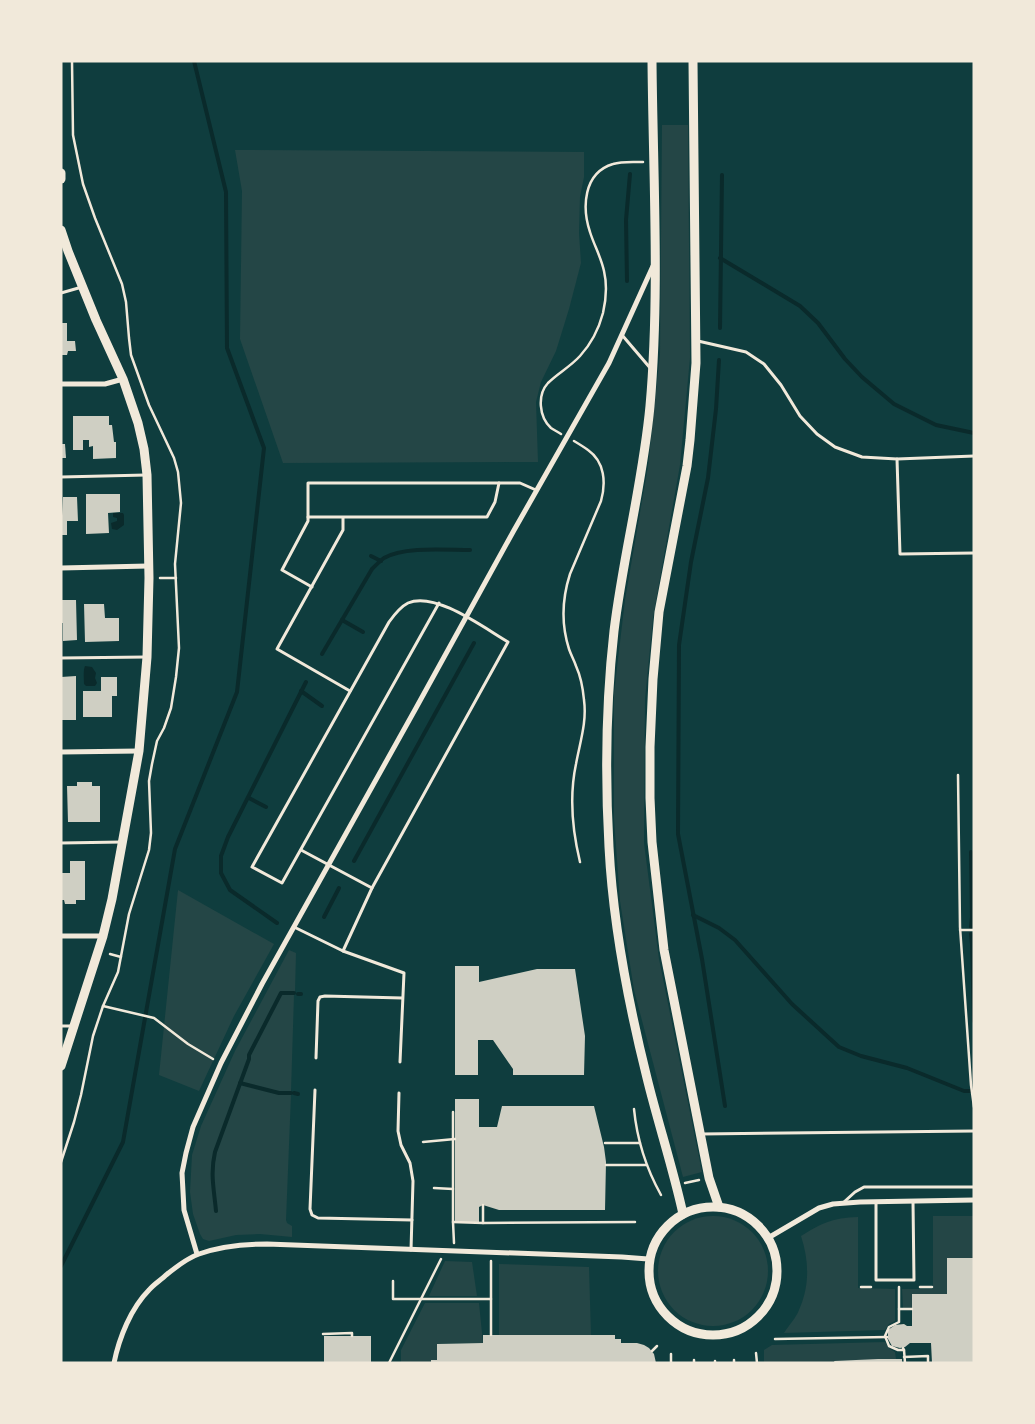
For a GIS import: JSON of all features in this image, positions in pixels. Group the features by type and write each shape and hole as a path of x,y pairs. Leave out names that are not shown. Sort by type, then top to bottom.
{"street":[{"path":"652,61 655,262 654,348 644,454 614,629 608,695 609,846 619,947 627,988 647,1078 683,1214"},
{"path":"693,61 696,362 688,457 659,612 650,747 650,798 652,842 664,950 709,1178 719,1207"},
{"path":"61,173 61,178"},
{"path":"61,230 83,287 123,379 138,422 144,448 147,475 148,566 147,657 140,751 103,936 61,1066"},
{"path":"197,1254 184,1210 182,1173 193,1127 221,1062 328,864 609,363 655,262"},
{"path":"61,384 105,384 123,379"},
{"path":"61,568 148,566"},
{"path":"61,752 140,751"},
{"path":"61,936 103,936"},
{"path":"768,1238 820,1208 833,1204 844,1202 974,1200"},
{"path":"719,1207 738,1212 756,1222 768,1238 776,1257 778,1277 772,1297 762,1314 746,1327 731,1333 716,1335 700,1334 677,1325 660,1307 650,1285 648,1259 655,1243 665,1228 683,1214 699,1208 719,1207"},
{"path":"114,1363 124,1330 134,1310 148,1291 175,1268 197,1254 219,1248 247,1244 648,1259"}],"lane":[{"path":"61,293 83,287"},
{"path":"622,335 652,370"},
{"path":"696,341 746,352 764,364 781,385 800,416 817,434 836,447 862,457 974,456"},
{"path":"897,458 900,554 974,553"},
{"path":"61,477 147,475"},
{"path":"312,587 282,570 308,520 308,483 520,483 537,490"},
{"path":"308,517 487,517 495,502 499,483"},
{"path":"344,518 343,530 277,649 350,690"},
{"path":"343,951 372,888 508,642 439,603 425,600 409,603 396,612 350,690 252,867 282,883 439,603"},
{"path":"61,658 147,657"},
{"path":"61,842 123,842"},
{"path":"301,850 372,888"},
{"path":"294,926 343,951 404,973 400,1062"},
{"path":"316,1058 318,1001 320,997 402,998"},
{"path":"61,1026 74,1026"},
{"path":"315,1090 310,1210 312,1215 318,1218 412,1220"},
{"path":"399,1093 398,1131 401,1146 410,1163 413,1181 411,1250"},
{"path":"700,1134 974,1131"},
{"path":"844,1202 864,1187 974,1186"},
{"path":"876,1202 876,1280 914,1280 913,1201"}],"path":[{"path":"61,1162 82,1095 93,1036 103,1006 118,972 128,914 148,850 150,833 149,781 157,741 171,708 179,648 176,578 180,503 178,472 174,458 149,405 131,355 126,302 122,284 83,184 73,134 72,61"},
{"path":"560,434 551,428 541,412 542,394 553,378 573,364 591,342 603,313 605,298 605,272 586,219 585,207 589,186 602,169 612,164 643,162"},
{"path":"573,441 589,450 597,459 602,469 604,480 601,501 566,585 563,608 564,631 580,679 584,702 584,726 576,763 572,804 574,834 580,862"},
{"path":"160,578 176,578"},
{"path":"958,775 960,930 974,1106"},
{"path":"960,930 974,930"},
{"path":"110,954 121,957"},
{"path":"103,1006 154,1018 188,1044 221,1062"},
{"path":"634,1109 640,1143 661,1195"},
{"path":"453,1112 454,1244"},
{"path":"423,1142 454,1139"},
{"path":"605,1143 640,1143"},
{"path":"606,1165 647,1164"},
{"path":"685,1183 701,1179"},
{"path":"434,1188 453,1189"},
{"path":"483,1205 484,1223"},
{"path":"453,1222 635,1222"},
{"path":"389,1363 441,1259"},
{"path":"491,1261 491,1336"},
{"path":"392,1280 392,1299 491,1299"},
{"path":"861,1287 871,1287"},
{"path":"899,1287 899,1323 889,1327 886,1336 890,1346 898,1350 904,1349 905,1363"},
{"path":"920,1287 932,1287"},
{"path":"899,1310 912,1309"},
{"path":"323,1334 352,1333 352,1336"},
{"path":"775,1339 886,1336"},
{"path":"652,1351 657,1346"},
{"path":"756,1353 757,1363"},
{"path":"671,1354 671,1363"},
{"path":"904,1357 930,1356 928,1363"}],"shaded area":[{"path":"662,125 688,125 690,358 680,465 653,618 645,699 644,843 659,959 702,1172 683,1177 634,990 620,901 614,819 614,693 625,600 648,466 660,354"},
{"path":"235,150 584,152 584,177 580,197 579,233 581,263 556,351 541,382 536,402 538,462 283,463 240,339 242,191"},
{"path":"113,513 123,513 124,515 124,525 117,530 112,529 111,523 117,521 117,518 113,517"},
{"path":"85,666 92,667 96,673 97,683 95,686 86,686 84,684"},
{"path":"178,890 274,944 234,1016 199,1091 159,1075"},
{"path":"289,950 296,953 295,992 284,991 283,995 294,995 291,1092 280,1091 279,1094 291,1095 286,1220 292,1226 292,1237 260,1234 236,1235 209,1241 203,1239 200,1234 193,1214 190,1192 192,1155 201,1126 235,1051"},
{"path":"713,1216 724,1217 734,1221 752,1232 763,1250 767,1260 767,1282 763,1292 752,1310 734,1321 724,1325 713,1326 702,1325 692,1321 674,1310 663,1292 659,1282 658,1271 659,1260 663,1250 674,1232 692,1221 702,1217"},
{"path":"933,1216 974,1216 974,1258 947,1259 947,1294 912,1294 912,1308 903,1308 902,1289 933,1289"},
{"path":"858,1217 858,1288 895,1289 895,1321 889,1324 885,1330 784,1333 798,1313 807,1282 806,1255 801,1236 828,1222"},
{"path":"445,1261 472,1262 477,1296 429,1296"},
{"path":"499,1264 589,1267 591,1335 499,1336"},
{"path":"425,1303 479,1303 483,1343 437,1344 437,1360 432,1360 431,1363 401,1363 401,1350"},
{"path":"885,1342 895,1352 896,1359 834,1361 834,1363 764,1363 764,1350 772,1345"}],"building":[{"path":"61,323 67,323 67,341 75,341 76,351 68,351 67,355 61,355"},
{"path":"73,416 109,416 109,425 112,425 114,442 116,442 116,458 93,459 93,446 89,447 89,440 83,440 83,450 73,450"},
{"path":"61,444 65,444 66,458 61,458"},
{"path":"86,494 120,494 120,512 108,513 109,533 86,534"},
{"path":"63,497 77,497 78,521 67,521 67,535 61,535"},
{"path":"61,600 76,600 77,640 63,641"},
{"path":"84,604 104,604 105,618 119,618 119,641 85,642"},
{"path":"76,676 76,720 61,720 61,677"},
{"path":"101,677 117,677 117,696 112,696 112,717 83,717 83,691 101,691"},
{"path":"77,782 92,782 92,786 100,786 100,822 68,822 67,786 77,786"},
{"path":"70,861 85,861 85,900 76,900 76,904 65,904 64,900 61,900 61,873 70,873"},
{"path":"455,966 479,966 479,982 537,969 575,969 585,1036 584,1075 513,1075 513,1069 493,1040 478,1040 478,1075 455,1075"},
{"path":"455,1099 479,1099 479,1127 497,1127 502,1106 594,1106 606,1162 605,1210 499,1210 483,1205 479,1207 479,1222 455,1222"},
{"path":"947,1258 974,1258 974,1363 932,1363 931,1343 910,1343 900,1348 892,1346 888,1339 888,1330 895,1325 904,1324 912,1326 912,1294 947,1294"},
{"path":"483,1335 615,1335 615,1339 621,1339 621,1343 637,1343 649,1348 654,1354 656,1363 431,1363 431,1360 437,1360 437,1344 483,1343"},
{"path":"324,1336 371,1336 371,1363 324,1363"},
{"path":"902,1359 902,1363 835,1363 834,1361"}],"waterway":[{"path":"61,1266 123,1142 175,849 237,692 264,448 227,348 226,192 194,61"},
{"path":"627,281 626,220 630,174"},
{"path":"720,328 722,175"},
{"path":"720,258 800,306 818,323 845,359 862,377 894,404 936,425 974,433"},
{"path":"719,360 716,409 708,478 691,562 679,645 678,834 702,959 725,1106"},
{"path":"322,654 372,569 384,558 392,554 414,550 470,550"},
{"path":"371,556 381,561"},
{"path":"342,620 363,632"},
{"path":"354,861 474,643"},
{"path":"277,923 230,890 221,873 221,856 228,837 306,682"},
{"path":"301,691 322,706"},
{"path":"249,798 266,807"},
{"path":"971,852 971,927"},
{"path":"324,917 339,888"},
{"path":"693,915 719,928 735,940 792,1004 839,1047 861,1056 907,1068 964,1091 974,1091"},
{"path":"971,934 974,1021"},
{"path":"216,1211 213,1188 215,1152 249,1055 281,993 294,993"},
{"path":"240,1083 279,1093 291,1093"},
{"path":"294,1093 298,1094"}]}
